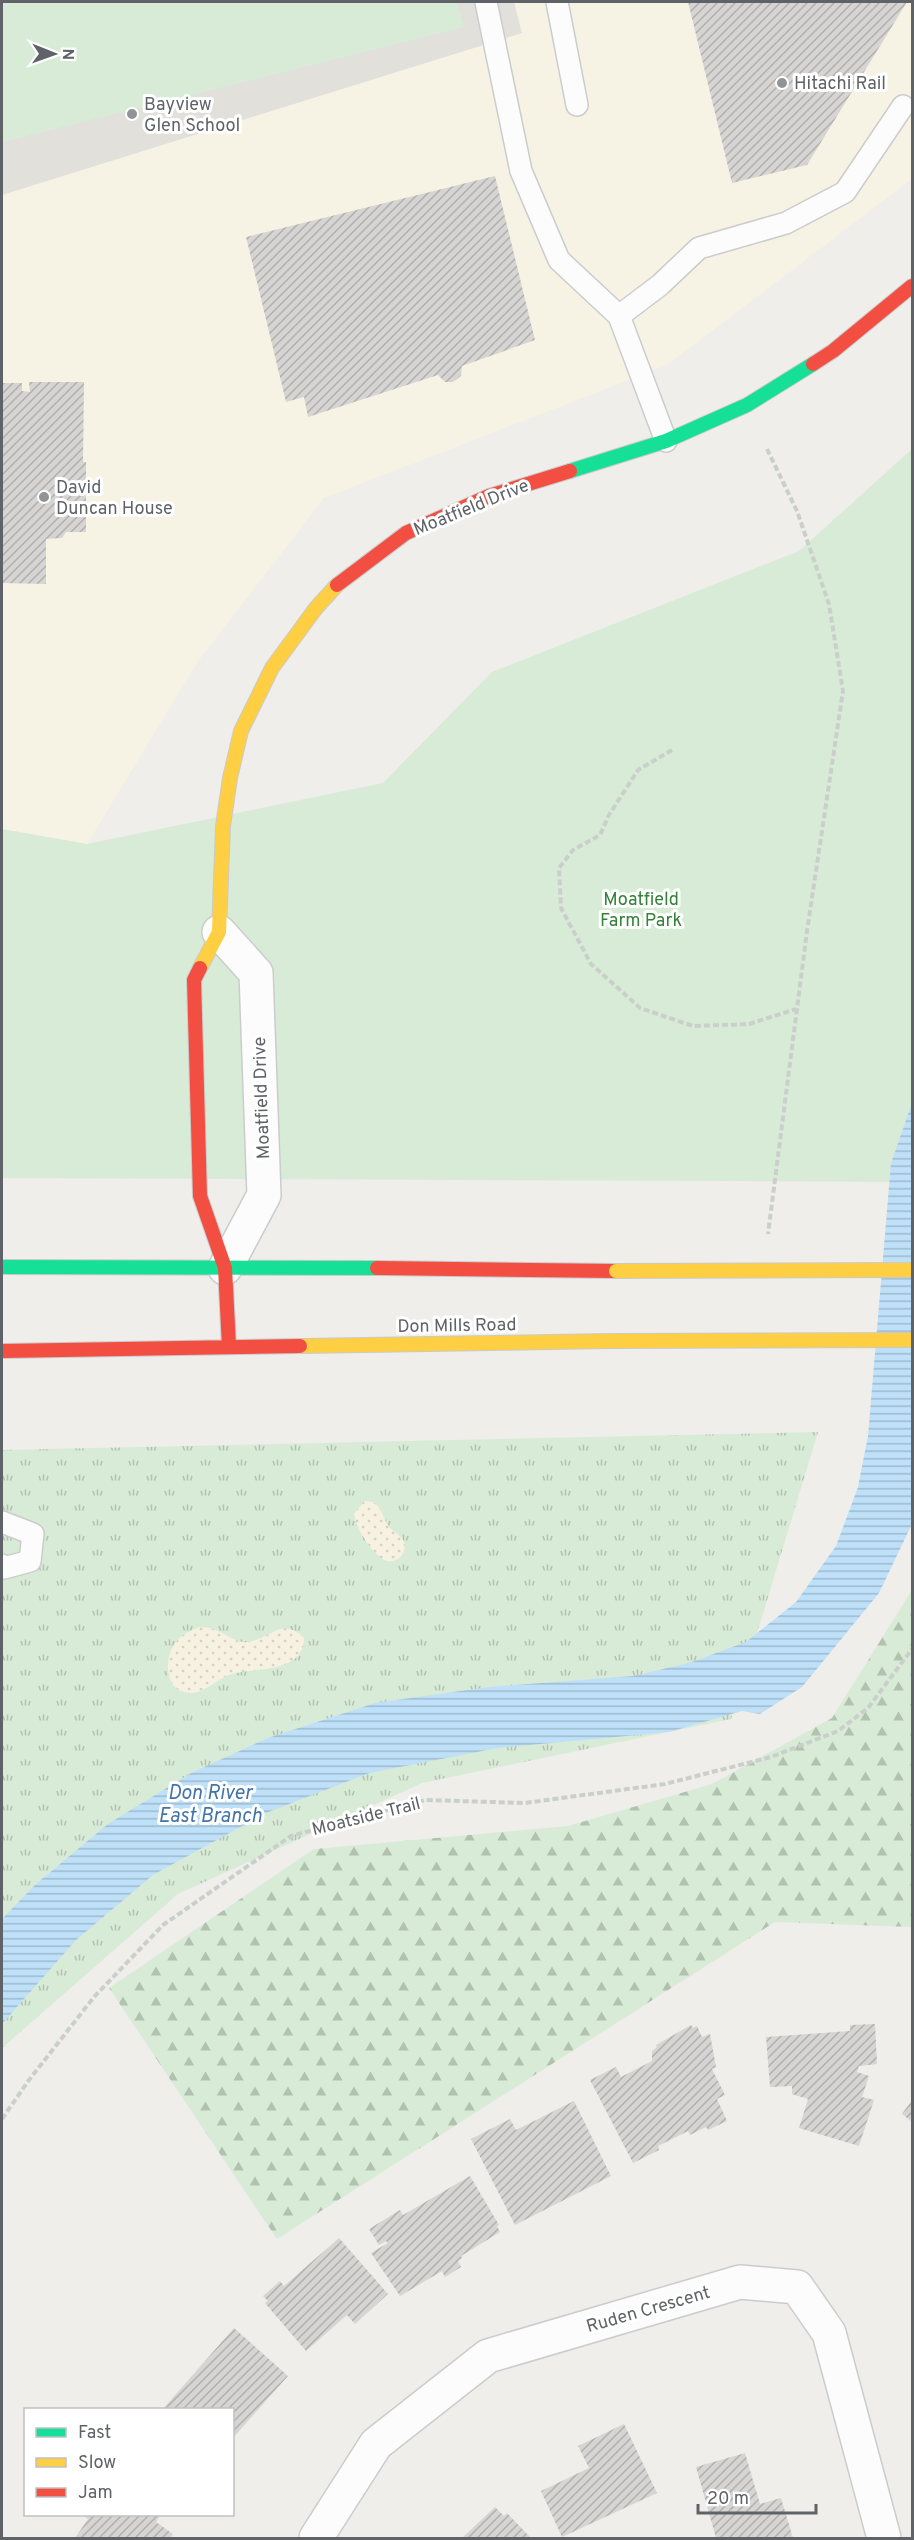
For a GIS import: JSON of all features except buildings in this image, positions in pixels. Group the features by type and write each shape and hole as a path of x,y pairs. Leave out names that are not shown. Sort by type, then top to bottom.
{"main road":[{"name":"Moatfield Drive","path":"229,1346 225,1269 200,1196 194,980 219,932 223,826 230,778 242,731 272,668 316,608 340,582 406,533 489,496 666,441 747,405 833,351 912,286"},
{"path":"2,1267 155,1266 225,1269 616,1271 912,1270"},
{"name":"Don Mills Road","path":"2,1351 612,1341 912,1341"}],"street":[{"name":"Moatfield Drive","path":"219,932 256,973 264,1195 225,1269"},
{"name":"Ruden Crescent","path":"316,2538 376,2445 488,2356 740,2282 797,2287 829,2333 884,2538"}],"lane":[{"path":"486,2 521,171 559,260 619,316 666,441"},
{"path":"557,2 577,105"},
{"path":"619,316 660,285 699,248 786,223 844,192 903,105"},
{"path":"2,1522 33,1534 30,1561 4,1568 2,1565"}],"path":[{"path":"766,450 797,511 829,604 843,691 796,1009 768,1241"},
{"path":"672,750 638,770 609,815 600,835 573,850 559,868 561,908 591,964 640,1008 693,1026 749,1024 796,1009"},
{"name":"Moatside Trail","path":"2,2119 29,2080 94,1997 163,1925 291,1836 425,1800 525,1803 665,1784 771,1757 838,1731 868,1708 912,1649"}],"shaded area":[{"name":"Bayview Glen School","path":"2,2 514,2 522,33 2,195"},
{"path":"514,2 912,2 912,179 667,365 324,498 198,661 87,844 2,829 2,195 521,33"}],"green space":[{"name":"Bayview Glen School","path":"2,2 457,2 464,27 2,142"},
{"name":"Moatfield Farm Park","path":"912,449 912,1182 2,1178 2,829 87,844 383,783 492,672 799,551"},
{"path":"818,1432 731,1719 422,1783 178,1894 2,2048 2,1450"},
{"path":"912,1590 912,1927 775,1922 277,2239 109,1988 314,1849 568,1826 712,1784 832,1718"}],"sand":[{"path":"364,1501 377,1505 385,1521 403,1539 404,1552 395,1561 381,1558 364,1538 354,1514"},
{"path":"199,1627 214,1629 242,1642 256,1640 282,1629 289,1629 304,1638 301,1650 295,1659 286,1664 239,1672 202,1690 184,1692 172,1684 168,1662 176,1642 186,1633"}],"water":[{"name":"Don River East Branch","path":"912,1103 912,1524 879,1593 802,1687 760,1714 742,1711 669,1732 498,1748 369,1773 266,1813 153,1875 76,1940 2,2024 2,1919 36,1884 108,1824 191,1773 268,1738 375,1703 489,1687 634,1676 692,1662 746,1642 796,1602 836,1546 858,1487 868,1436 891,1163"}],"traffic: fast":[{"path":"570,471 666,441 747,405 813,364"},
{"path":"2,1267 377,1268"}],"traffic: slow":[{"path":"200,968 219,932 223,826 230,778 241,731 272,668 316,608 337,585"},
{"path":"616,1271 912,1270"},
{"path":"612,1341 912,1340"},
{"path":"300,1346 612,1341"}],"traffic: jam":[{"path":"813,364 833,351 912,286"},
{"path":"337,585 406,533 489,496 570,471"},
{"path":"200,968 194,980 200,1196 225,1268 229,1346"},
{"path":"377,1268 616,1271"},
{"path":"2,1351 300,1346"}],"place":[{"name":"Hitachi Rail","path":"782,83"},
{"name":"Bayview Glen School","path":"132,114"},
{"name":"David Duncan House","path":"44,497"}]}
